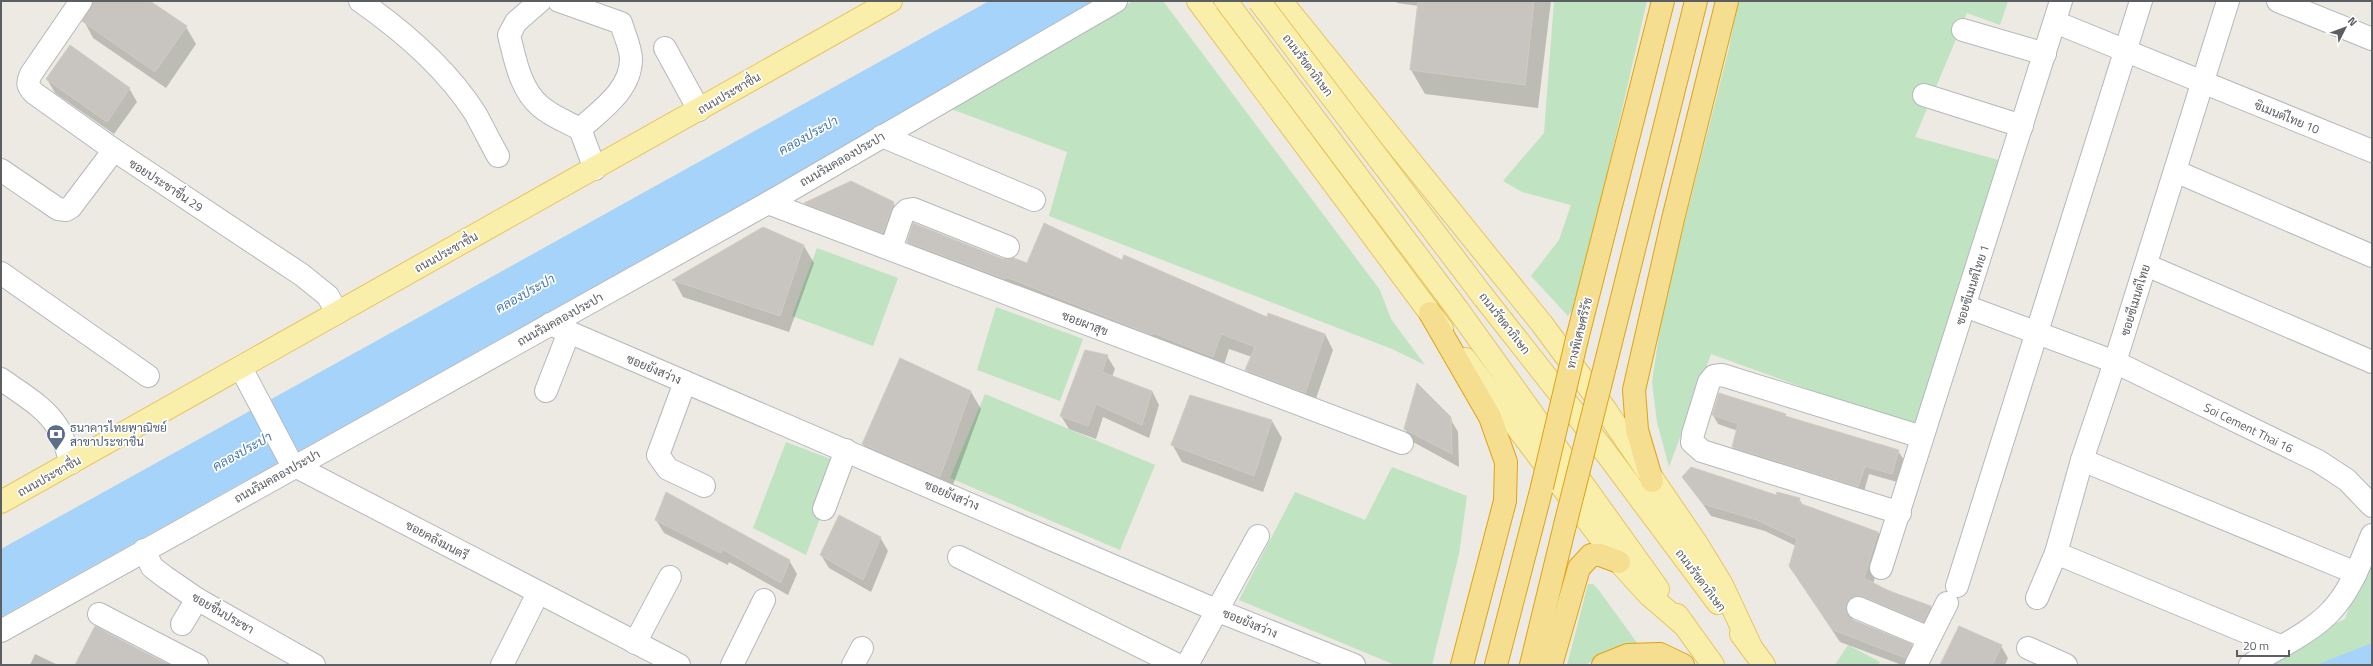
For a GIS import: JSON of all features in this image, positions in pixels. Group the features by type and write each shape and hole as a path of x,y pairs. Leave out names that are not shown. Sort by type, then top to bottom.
{"highway":[{"name":"ทางพิเศษศรีรัช","path":"1496,665 1663,1"},
{"path":"1531,665 1696,1"},
{"path":"1652,481 1637,430 1634,390 1673,219 1727,1"},
{"path":"1430,313 1490,417 1506,462 1505,501 1462,665"},
{"path":"1551,665 1579,568 1591,555 1600,555 1619,562"},
{"path":"1603,665 1628,655 1660,654 1683,665"}],"main road":[{"name":"ถนนประชาชื่น","path":"1,502 891,1"},
{"path":"1198,1 1430,313 1619,562 1649,596 1685,626"},
{"path":"1226,1 1458,310 1713,665"},
{"name":"ถนนรัชดาภิเษก","path":"1259,1 1482,295 1600,445 1764,665"},
{"name":"ถนนรัชดาภิเษก","path":"1281,1 1542,324 1605,409 1652,481 1697,544 1722,585 1750,645"},
{"path":"1250,70 1247,50 1248,27 1260,18 1272,15 1298,23"}],"street":[{"name":"ซอยประชาชื่น 29","path":"81,1 31,74 28,81 28,87 114,150 302,275 328,296 337,313"},
{"path":"360,1 391,22 448,77 475,113 498,156"},
{"path":"540,1 516,22 509,35 516,64 522,82 539,106 580,129 595,169"},
{"path":"559,1 621,23 631,58 625,83 616,96 580,129"},
{"name":"ถนนริมคลองประปา","path":"1,631 144,550 292,462 560,328 768,203 1116,1"},
{"name":"ซอยซีเมนต์ไทย 1","path":"1881,568 1900,513 1922,437 2061,1"},
{"path":"1916,665 1952,594 2037,334 2141,1"},
{"name":"ซอยซีเมนต์ไทย","path":"2037,598 2056,554 2082,460 2146,265 2228,1"},
{"path":"2278,1 2372,39"},
{"name":"ซิเมนต์ไทย 10","path":"2055,22 2372,151"},
{"path":"1963,30 2045,54"},
{"path":"665,48 699,110"},
{"path":"1924,95 2022,126"},
{"path":"882,136 1034,200"},
{"path":"1,170 58,209 66,210 71,207 114,150"},
{"path":"2175,171 2372,256"},
{"name":"ซอยผาสุข","path":"768,203 1402,442"},
{"path":"891,250 903,214 907,210 913,209 1008,247"},
{"path":"2146,265 2372,362"},
{"path":"1,273 148,376"},
{"name":"Soi Cement Thai 16","path":"1965,306 2115,362 2332,469 2348,480 2372,506"},
{"path":"546,391 560,328"},
{"name":"ซอยยังสว่าง","path":"560,328 1216,610 1354,665"},
{"path":"241,368 292,462"},
{"path":"1900,513 1702,451 1692,442 1693,434 1709,382 1714,376 1722,375 1922,437"},
{"path":"1,380 52,419 58,427 71,463"},
{"path":"685,382 658,455 668,469 704,486"},
{"path":"824,509 846,450"},
{"path":"2082,460 2356,573"},
{"name":"ซอยคลังมนตรี","path":"292,462 679,665"},
{"path":"2250,665 2317,624 2332,610 2356,573 2372,535"},
{"path":"1187,665 1258,536"},
{"name":"ซอยชื่นประชา","path":"144,550 152,567 197,599 314,665"},
{"path":"2056,554 2280,646"},
{"path":"959,557 1178,665"},
{"path":"636,643 670,577"},
{"path":"502,665 538,592"},
{"path":"182,624 197,599"},
{"path":"732,665 764,600"},
{"path":"1858,608 1929,638"},
{"path":"99,614 197,665"},
{"path":"2028,648 2066,665"}],"green space":[{"path":"1133,1 1163,1 1380,290 1391,319 1425,365 1392,349 1049,216 1067,152 951,109"},
{"path":"1554,1 1647,1 1577,304 1568,316 1531,276 1559,240 1571,205 1522,192 1503,181 1544,133"},
{"path":"1738,1 2008,1 2000,25 1967,13 1915,137 2002,161 1916,428 1711,354 1669,467 1657,422 1652,382 1663,308 1729,48"},
{"path":"817,248 898,278 873,346 792,316"},
{"path":"996,307 1083,339 1060,401 977,370"},
{"path":"985,394 1155,465 1120,550 950,478"},
{"path":"786,442 841,463 806,555 753,528"},
{"path":"1392,467 1467,496 1459,554 1432,665 1395,665 1239,600 1295,492 1365,520"},
{"path":"2372,545 2372,665 2257,665 2271,654 2345,619"},
{"path":"1588,584 1593,584 1598,589 1640,647 1611,651 1585,665 1567,665"},
{"path":"1848,645 1880,662 1878,665 1835,665"}],"water":[{"name":"คลองประปา","path":"989,1 1107,1 1,617 1,549"},
{"path":"2372,643 2372,665 2316,665"}],"building":[{"path":"93,1 150,1 187,26 155,72 82,21"},
{"path":"1418,1 1534,1 1525,85 1410,70"},
{"path":"70,45 130,88 107,122 46,79"},
{"path":"851,181 894,202 883,233 804,203"},
{"path":"913,223 1003,259 1014,258 1027,263 1044,223 1122,260 1124,255 1267,317 1268,313 1325,334 1305,393 1245,370 1255,347 1221,334 1213,357 1153,333 1152,335 1006,277 1005,279 907,242"},
{"path":"763,227 804,245 780,316 672,280"},
{"path":"1085,350 1108,355 1102,372 1152,391 1142,425 1096,404 1088,426 1060,416"},
{"path":"900,358 971,391 940,477 862,444"},
{"path":"1417,383 1451,417 1452,454 1404,429"},
{"path":"1719,393 1786,414 1785,416 1899,450 1892,474 1865,466 1858,487 1732,447 1738,424 1712,415"},
{"path":"1190,395 1272,420 1254,476 1171,445"},
{"path":"1691,467 1776,495 1777,492 1800,498 1799,503 1878,532 1864,578 1889,591 1931,606 1923,622 1862,596 1850,598 1846,604 1846,610 1853,620 1912,644 1906,658 1833,630 1789,566 1797,539 1757,520 1703,504 1682,477"},
{"path":"666,492 790,560 781,583 722,549 721,553 655,520"},
{"path":"839,515 881,537 863,580 820,555"},
{"path":"95,626 136,648 170,665 75,665"},
{"path":"1959,626 2002,645 1992,665 1940,665"}],"place":[{"name":"ธนาคารไทยพาณิชย์ สาขาประชาชื่น","path":"56,451"}]}
